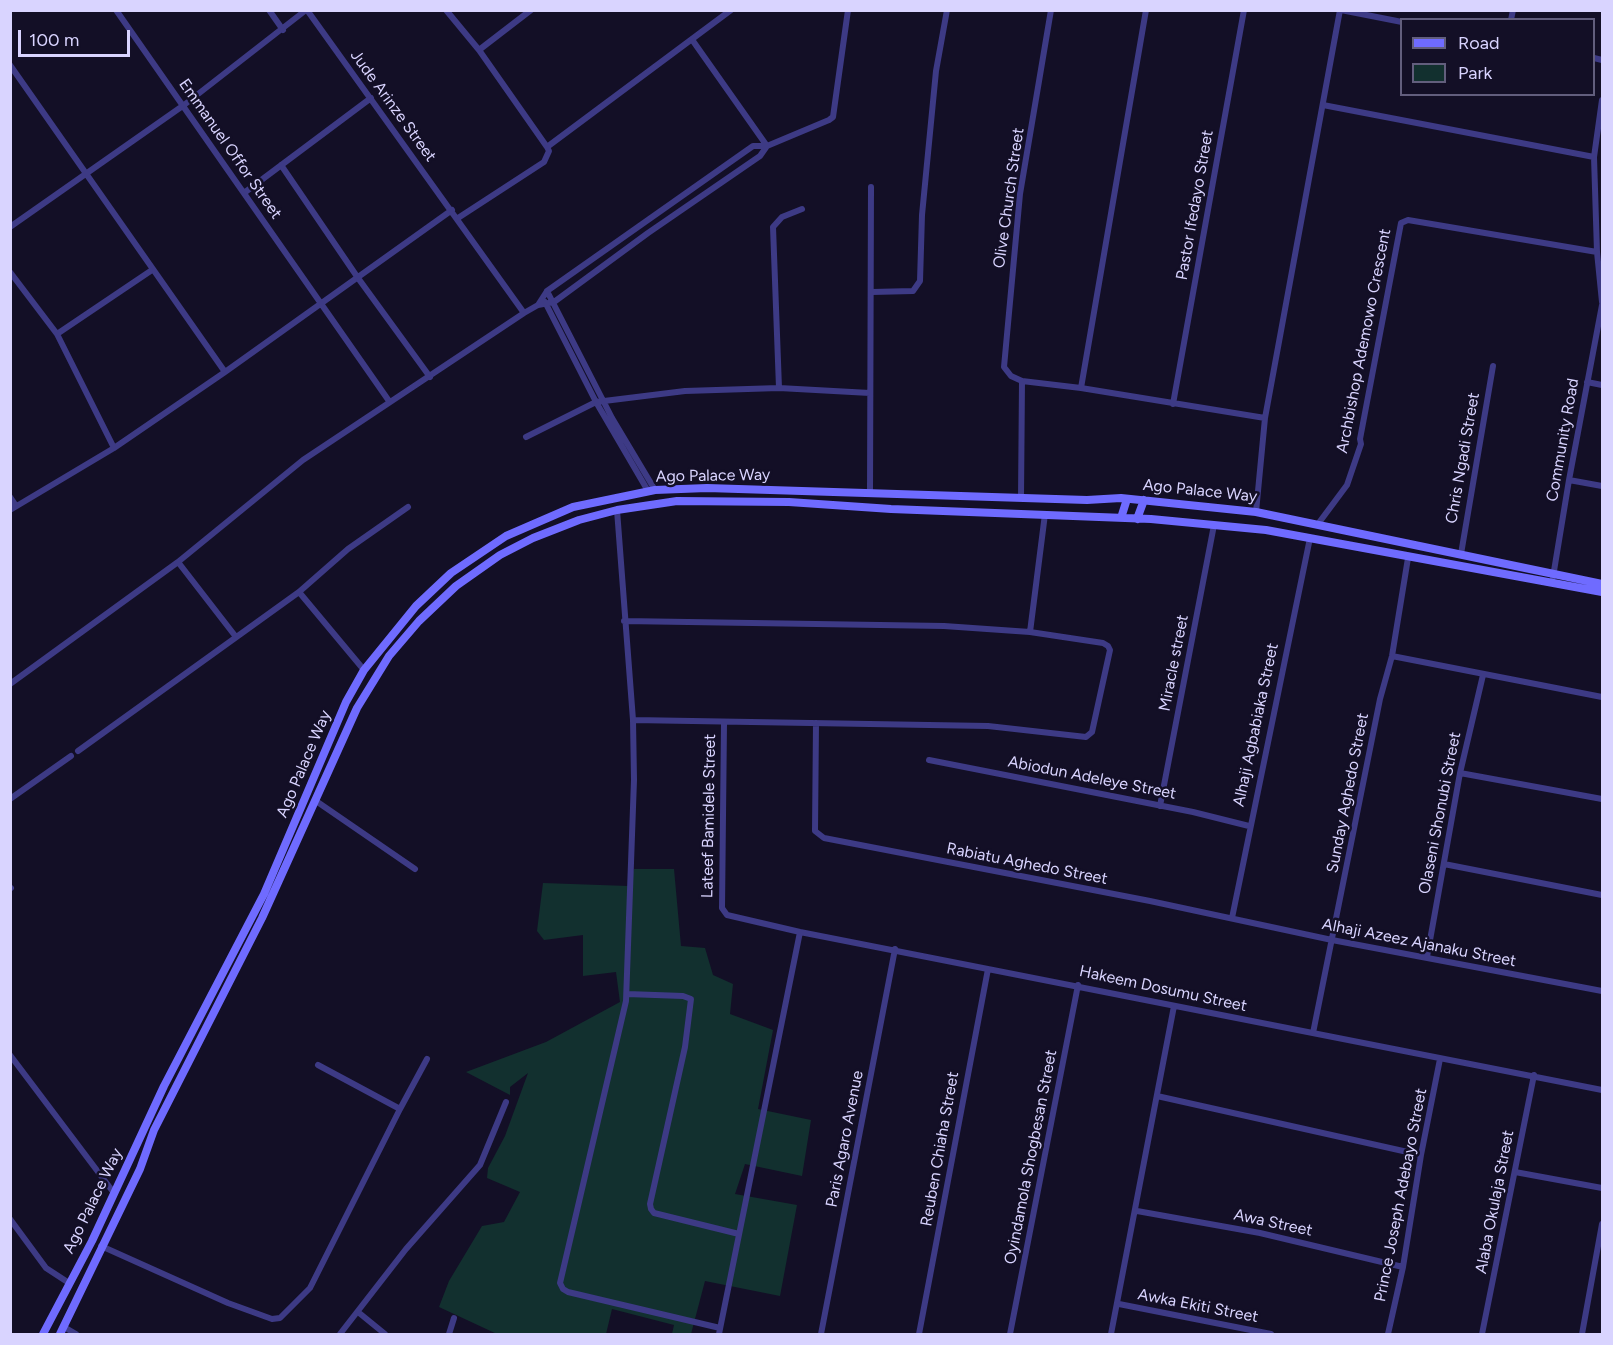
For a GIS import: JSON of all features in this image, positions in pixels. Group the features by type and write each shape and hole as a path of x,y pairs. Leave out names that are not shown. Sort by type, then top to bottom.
{"main road":[{"name":"Ago Palace Way","path":"43,1335 164,1086 264,894 346,702 364,670 416,606 451,573 506,536 573,507 652,491 707,488 1127,499 1256,512 1318,524 1461,554 1602,592"},
{"path":"1121,518 1127,499"},
{"path":"1137,519 1144,500"},
{"name":"Ago Palace Way","path":"62,1331 101,1245 140,1168 154,1130 262,918 357,708 389,656 419,621 456,586 500,555 533,538 579,520 617,510 677,501 789,502 891,509 1121,518 1214,525 1310,538 1408,558 1602,584"}],"street":[{"name":"Emmanuel Offor Street","path":"116,10 389,401"},
{"path":"268,10 283,30"},
{"path":"10,226 87,175 184,105 306,10"},
{"name":"Jude Arinze Street","path":"306,10 458,218 524,313"},
{"path":"446,10 479,50 549,151 544,162 458,218"},
{"path":"479,50 531,10"},
{"path":"547,147 693,41 731,10"},
{"path":"538,305 544,294 753,146 767,146 833,117 848,10"},
{"path":"872,292 913,291 920,281 922,215 935,82 947,10"},
{"name":"Olive Church Street","path":"1022,381 1011,376 1004,367 1004,353 1020,194 1051,10"},
{"path":"1081,388 1146,10"},
{"name":"Pastor Ifedayo Street","path":"1173,404 1244,10"},
{"path":"1256,512 1265,418 1340,10 1400,22"},
{"path":"693,41 767,146"},
{"path":"10,65 225,372"},
{"path":"244,193 371,98"},
{"name":"Community Road","path":"1553,578 1602,304 1597,252 1599,201 1594,157 1602,102"},
{"path":"1323,105 1594,157"},
{"path":"10,684 178,562 303,460 524,313 538,305 551,304 760,156 767,146"},
{"path":"281,165 358,278 430,377"},
{"path":"870,493 871,187"},
{"path":"779,388 773,227 782,217 802,209"},
{"path":"10,498 13,508 114,448 452,210"},
{"name":"Archbishop Ademowo Crescent","path":"1318,524 1347,485 1361,444 1360,439 1401,223 1408,220 1597,252"},
{"path":"57,334 152,270"},
{"path":"10,272 57,334 114,448"},
{"path":"544,294 652,491"},
{"path":"551,304 596,402 652,491"},
{"name":"Chris Ngadi Street","path":"1461,554 1493,366"},
{"path":"1021,497 1022,381 1081,388 1265,418"},
{"path":"1587,382 1602,385"},
{"path":"526,437 596,402 685,391 779,388 870,393"},
{"path":"1569,480 1602,486"},
{"path":"78,751 298,592 348,549 408,507"},
{"path":"617,510 633,720 634,780 627,994 560,1283 562,1289 720,1331 800,932"},
{"path":"1030,632 1045,514"},
{"name":"Miracle street","path":"1160,806 1214,525"},
{"name":"Alhaji Agbabiaka Street","path":"1232,918 1249,826 1310,538"},
{"name":"Sunday Aghedo Street","path":"1313,1033 1380,699 1392,656 1408,558"},
{"path":"178,562 236,637"},
{"path":"298,592 364,670"},
{"path":"624,621 944,626 1030,632 1108,646 1110,650 1092,732 1086,737 988,726 724,724 633,720"},
{"path":"1392,656 1602,697"},
{"name":"Olaseni Shonubi Street","path":"1427,957 1460,773 1483,675"},
{"name":"Rabiatu Aghedo Street","path":"816,723 815,831 818,836 1232,918"},
{"name":"Lateef Bamidele Street","path":"722,908 724,724"},
{"path":"10,799 71,756"},
{"name":"Abiodun Adeleye Street","path":"929,760 1249,826"},
{"path":"1460,773 1602,799"},
{"path":"315,801 415,868"},
{"path":"1444,864 1602,895"},
{"name":"Hakeem Dosumu Street","path":"722,908 727,915 800,932 1602,1090"},
{"name":"Alhaji Azeez Ajanaku Street","path":"1232,918 1332,940 1602,991"},
{"name":"Paris Agaro Avenue","path":"821,1335 895,949"},
{"name":"Reuben Chiaha Street","path":"919,1335 988,969"},
{"name":"Oyindamola Shogbesan Street","path":"1010,1335 1078,985"},
{"path":"627,994 684,996 691,999 685,1047 650,1204 651,1209 654,1213 739,1234"},
{"path":"1111,1335 1137,1210 1174,1006"},
{"path":"10,1054 114,1193"},
{"path":"101,1245 228,1303 272,1319 280,1318 301,1300 310,1288 426,1059"},
{"name":"Prince Joseph Adebayo Street","path":"1388,1335 1403,1267 1421,1155 1440,1059"},
{"path":"318,1065 400,1109"},
{"name":"Alaba Okulaja Street","path":"1482,1335 1534,1076"},
{"path":"1157,1096 1421,1155"},
{"path":"340,1335 406,1249 476,1172 506,1102"},
{"path":"1515,1172 1602,1188"},
{"name":"Awa Street","path":"1137,1210 1260,1233 1403,1267"},
{"path":"10,1219 46,1268 69,1283"},
{"path":"1582,1335 1602,1224"},
{"name":"Awka Ekiti Street","path":"1119,1304 1271,1335"},
{"path":"358,1312 385,1335"},
{"path":"449,1335 454,1318"},
{"path":"62,1331 76,1335"}],"green space":[{"path":"634,869 674,869 681,946 705,948 713,975 733,984 730,1014 773,1030 758,1109 811,1120 802,1176 745,1164 735,1194 797,1205 780,1296 705,1281 691,1334 672,1334 674,1325 612,1309 606,1334 497,1334 439,1307 449,1281 482,1226 504,1222 520,1192 487,1178 488,1168 505,1136 528,1073 510,1087 510,1095 466,1072 546,1042 620,1002 616,972 583,976 583,935 544,940 537,931 543,883 628,886"}]}
